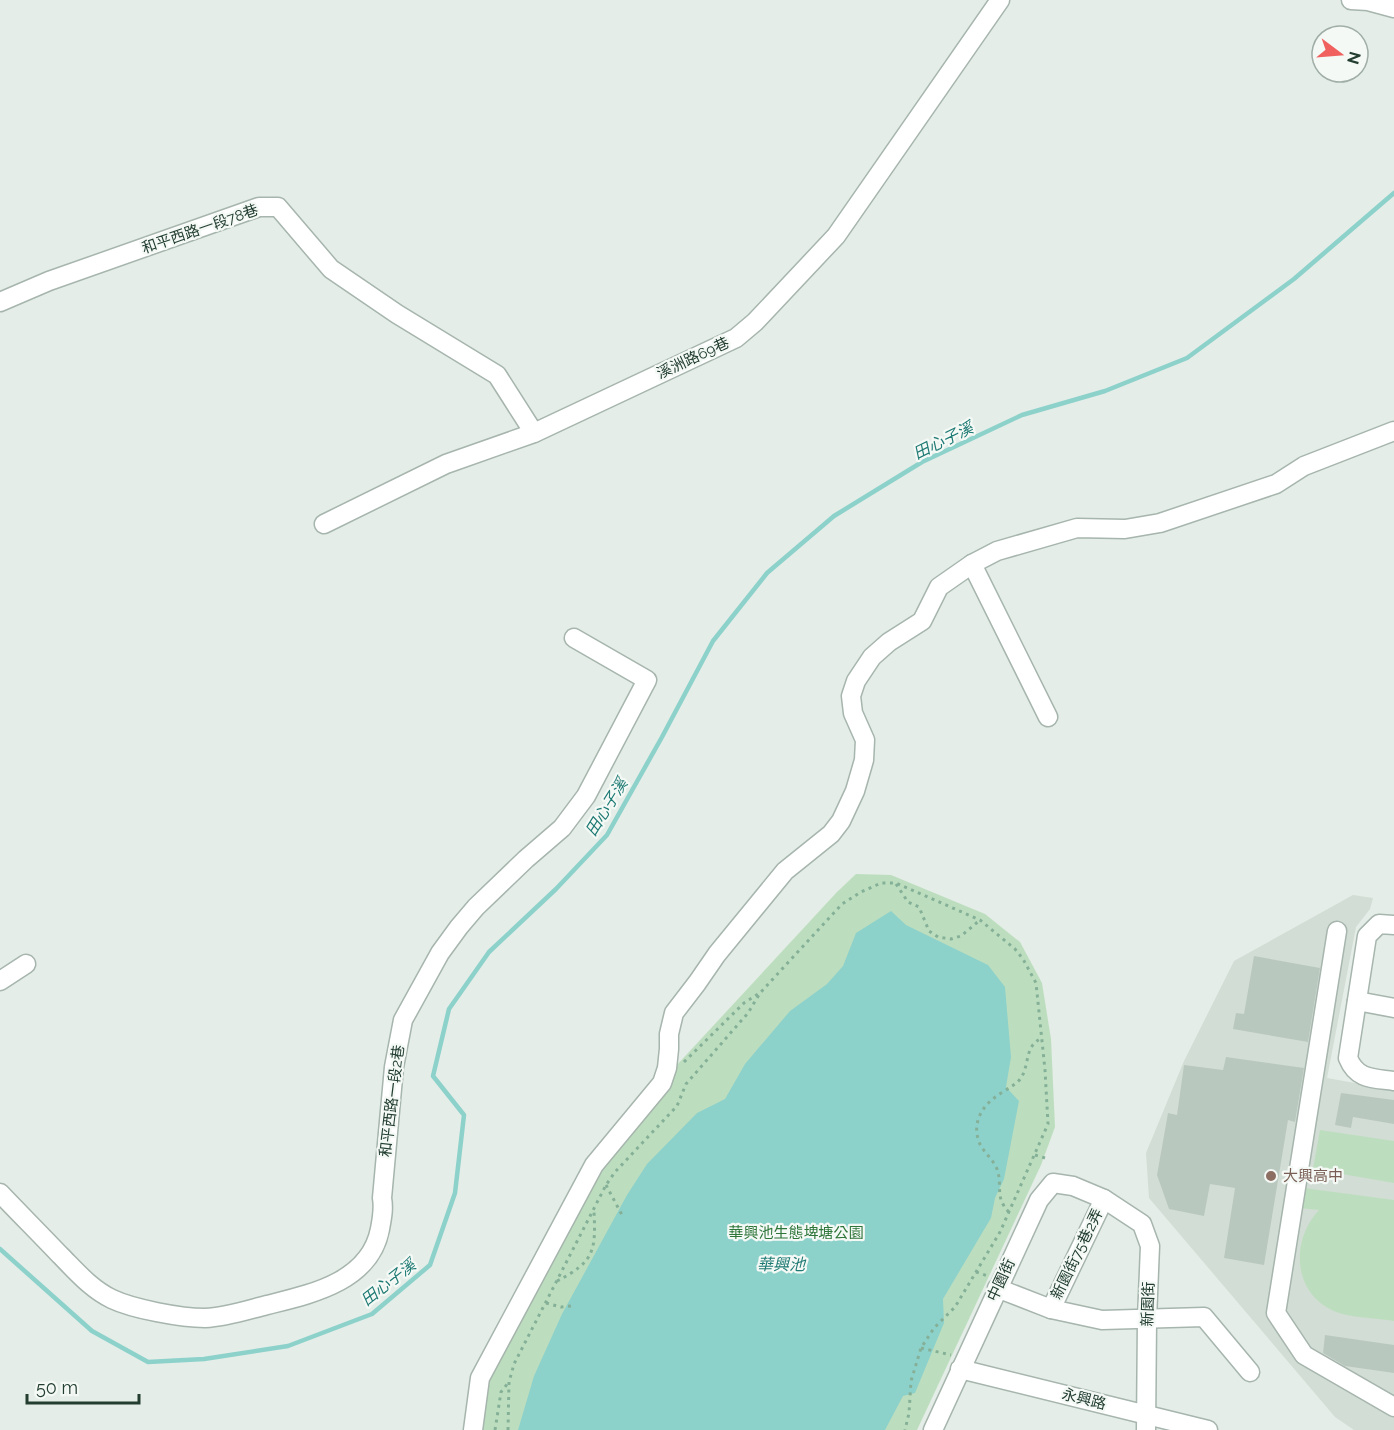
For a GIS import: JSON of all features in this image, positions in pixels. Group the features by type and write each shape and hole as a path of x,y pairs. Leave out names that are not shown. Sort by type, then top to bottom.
{"street":[{"name":"溪洲路69巷","path":"324,524 446,464 534,433 736,338 755,322 836,236 1000,0"},
{"path":"1351,0 1368,1 1394,8"},
{"name":"和平西路一段78巷","path":"0,302 49,281 259,207 278,207 332,269 397,314 497,375 534,433"},
{"path":"473,1430 480,1378 594,1165 662,1083 667,1068 669,1034 674,1013 717,954 785,871 831,834 841,821 855,791 864,760 865,740 853,713 851,696 856,681 872,657 889,642 922,621 939,587 972,564 997,551 1077,528 1125,529 1160,523 1276,484 1304,466 1394,431"},
{"path":"972,564 1048,717"},
{"name":"和平西路一段2巷","path":"0,1193 90,1285 111,1299 132,1306 192,1317 222,1316 316,1292 334,1285 360,1267 377,1243 384,1209 382,1198 394,1066 403,1020 440,953 459,927 476,907 562,828 586,796 647,680 574,638"},
{"path":"1394,924 1379,924 1367,936 1348,1058 1352,1067 1360,1075 1394,1081"},
{"path":"1337,931 1276,1314 1304,1355 1394,1407"},
{"path":"0,981 26,964"},
{"path":"1357,1002 1394,1008"},
{"name":"中園街","path":"933,1430 957,1363 994,1282 1039,1200 1053,1183 1073,1186 1104,1199"},
{"name":"新園街75巷2弄","path":"1050,1309 1104,1199"},
{"name":"新園街","path":"1104,1199 1142,1224 1150,1246 1146,1422"},
{"path":"994,1282 1050,1309 1102,1320 1204,1317 1250,1372"},
{"name":"永興路","path":"957,1363 1146,1422 1208,1430"}],"path":[{"path":"680,1066 744,1003 759,993 842,904 881,883 896,883 980,920 1015,949 1023,959 1036,983 1048,1124 1010,1213 955,1307 921,1348 911,1381 905,1430"},
{"path":"896,883 908,902 919,907 929,931 938,937 951,939 961,936 980,920"},
{"path":"508,1430 509,1382 514,1364 606,1185 615,1172 677,1106 686,1084 748,1013 759,993"},
{"path":"1010,1213 1003,1206 995,1164 982,1149 978,1138 977,1123 988,1102 1019,1082 1024,1074 1032,1044 1042,1038"},
{"path":"1035,1155 1045,1158"},
{"path":"606,1185 622,1215"},
{"path":"557,1281 571,1274 591,1254 595,1230 594,1210"},
{"path":"976,1272 994,1282"},
{"path":"546,1303 561,1307 572,1306"},
{"path":"921,1348 933,1351 957,1363"},
{"path":"495,1430 501,1392 509,1382"}],"shaded area":[{"name":"大興高中","path":"1353,895 1373,898 1370,909 1356,927 1327,1078 1394,1090 1394,1430 1354,1430 1335,1417 1149,1198 1146,1153 1184,1061 1234,961"}],"green space":[{"name":"華興池","path":"856,874 891,875 985,914 1020,942 1042,983 1051,1039 1055,1127 1041,1165 917,1430 480,1430 495,1362 594,1171 676,1066"},
{"path":"1320,1130 1394,1141 1394,1183 1313,1169"},
{"path":"1304,1188 1394,1200 1394,1321 1339,1313 1312,1295 1300,1268 1300,1252 1309,1223 1319,1210 1300,1208"}],"water":[{"name":"華興池","path":"891,911 906,925 988,965 1005,987 1011,1057 1006,1087 1019,1101 1004,1179 995,1198 991,1218 943,1299 944,1323 915,1393 903,1396 885,1430 518,1430 534,1376 562,1314 627,1195 647,1164 697,1113 725,1099 745,1064 790,1011 827,984 843,966 856,933"}],"building":[{"path":"1254,956 1320,968 1308,1042 1233,1029 1236,1013 1244,1014"},
{"path":"1226,1057 1304,1068 1295,1122 1288,1120 1264,1265 1224,1258 1235,1188 1210,1184 1204,1216 1169,1209 1157,1175 1168,1113 1177,1115 1184,1065 1223,1070"},
{"path":"1341,1093 1394,1100 1394,1124 1353,1117 1351,1128 1335,1125"},
{"path":"1325,1335 1394,1345 1394,1373 1345,1366 1323,1353"}],"waterway":[{"name":"田心子溪","path":"0,1249 92,1331 148,1362 204,1359 288,1346 372,1314 430,1265 455,1193 464,1115 433,1076 449,1009 489,952 556,889 607,835 713,641 767,573 834,516 922,462 1022,415 1105,391 1187,358 1294,279 1394,193"}],"place":[{"name":"大興高中","path":"1271,1176"}],"park label":[{"name":"華興池生態埤塘公園","path":"796,1233"}]}
